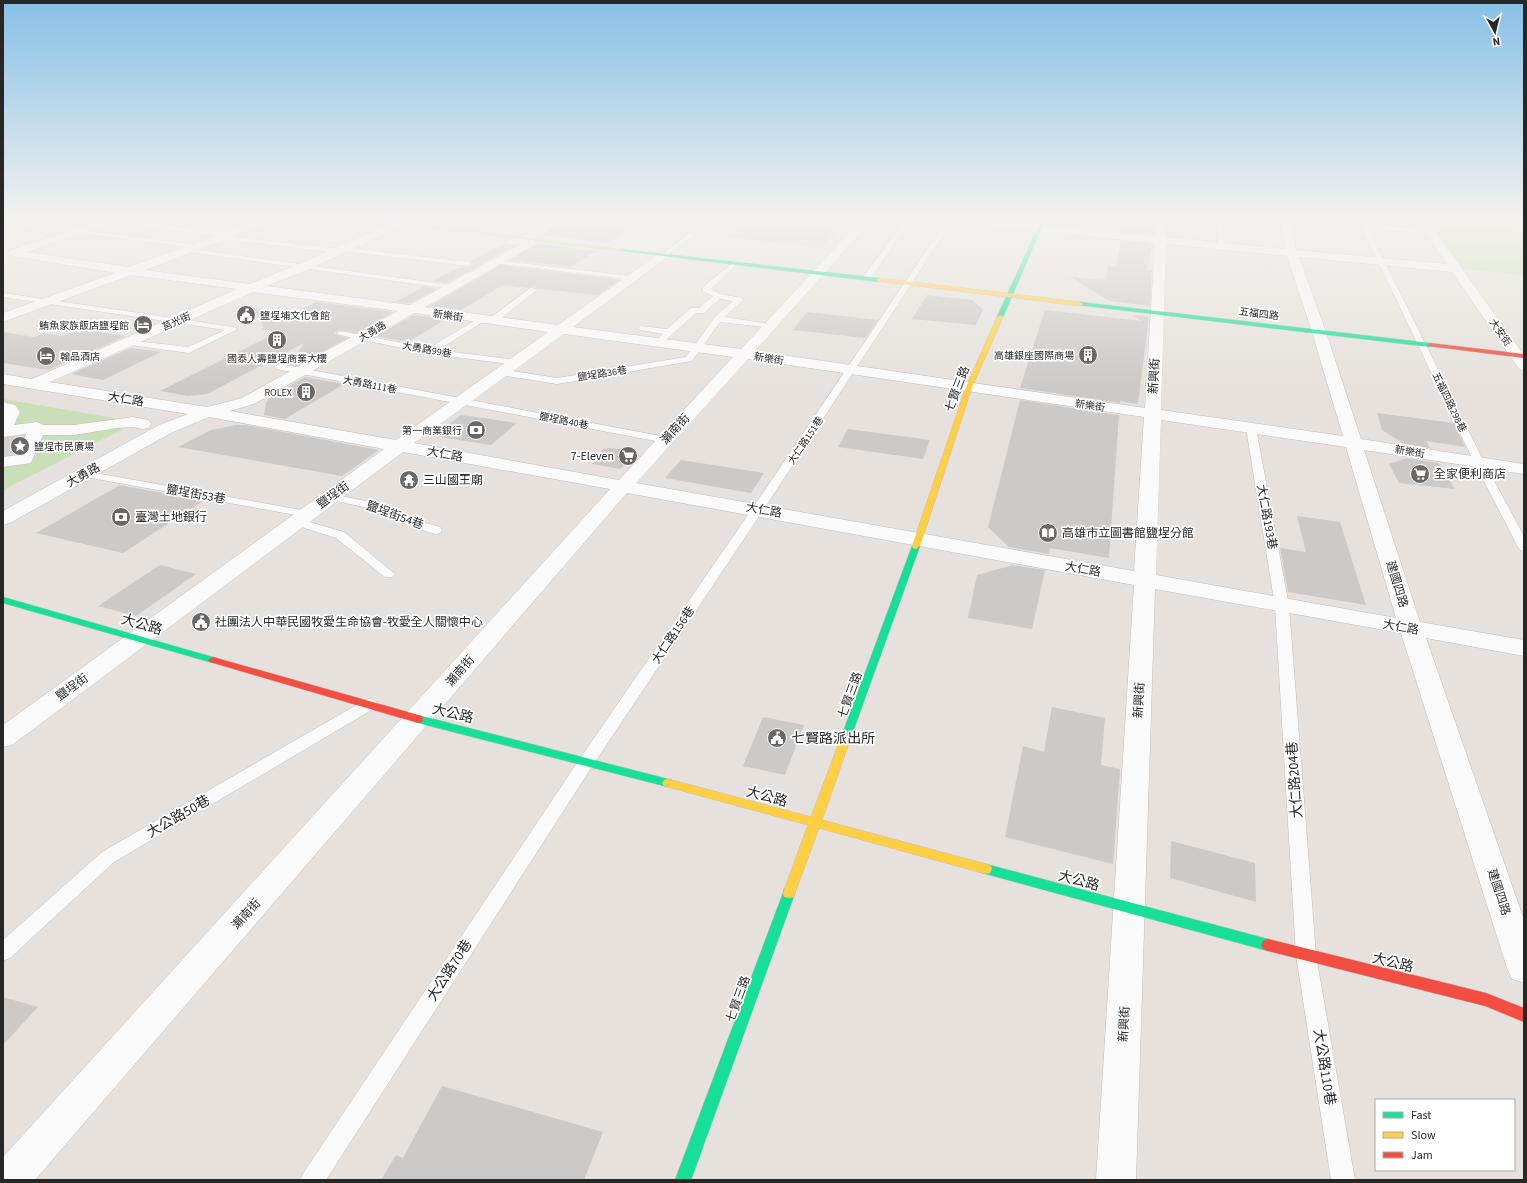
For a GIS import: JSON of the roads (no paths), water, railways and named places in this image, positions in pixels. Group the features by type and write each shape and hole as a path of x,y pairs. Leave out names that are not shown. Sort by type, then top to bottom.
{"street":[{"path":"3,318 117,275"},
{"name":"新樂街","path":"159,275 744,354 851,371 1353,442 1524,469"},
{"name":"莒光街","path":"33,384 284,275"},
{"path":"442,285 446,284 439,283 453,275"},
{"name":"大勇路","path":"401,308 442,285 454,275"},
{"name":"大勇路","path":"207,412 224,396 237,394 285,370 356,330 401,308 442,285 465,275"},
{"name":"鹽埕街","path":"3,738 399,446 636,275"},
{"name":"瀨南街","path":"9,1180 419,719 623,486 817,275"},
{"name":"五福四路","path":"850,275 1520,355"},
{"name":"七賢三路","path":"683,1180 919,539 969,387 1019,275"},
{"name":"新興街","path":"1116,1180 1158,275"},
{"name":"建國四路","path":"1299,275 1319,332 1411,629 1524,968"},
{"name":"大安街","path":"1462,275 1520,355 1524,366"},
{"name":"大勇路","path":"327,341 356,330"},
{"name":"大勇路","path":"3,519 165,429 207,412 248,400 285,370 299,356"},
{"name":"大仁路","path":"3,379 207,412 758,509 1282,606 1524,648"},
{"path":"3,432 12,412 7,401"},
{"path":"35,431 51,429 74,430 117,423 143,424"},
{"path":"3,432 36,427 25,459 3,462"},
{"name":"大公路","path":"3,600 419,719 587,761 815,824 1306,955 1486,1000 1524,1015"}],"lane":[{"path":"367,275 442,285"},
{"path":"608,275 632,278"},
{"path":"657,342 694,310 701,311 718,296 706,289 721,275"},
{"name":"大仁路151巷","path":"758,509 915,275"},
{"name":"五福四路298巷","path":"1387,275 1422,343 1479,462 1524,546"},
{"path":"430,351 487,320 533,290"},
{"path":"3,295 234,329 189,350 130,342"},
{"name":"鹽埕路36巷","path":"501,372 557,381 689,359 718,319 739,300 718,296"},
{"path":"718,319 770,326"},
{"path":"641,328 669,332"},
{"name":"大勇路99巷","path":"356,330 430,351 514,363"},
{"name":"大勇路111巷","path":"285,370 461,401"},
{"name":"鹽埕路40巷","path":"461,401 666,440"},
{"name":"大仁路193巷","path":"1251,428 1282,606"},
{"name":"鹽埕街53巷","path":"84,474 302,518 340,535 388,574"},
{"name":"鹽埕街54巷","path":"331,497 376,506 422,526 436,530"},
{"name":"大仁路156巷","path":"587,761 758,509"},
{"name":"大仁路204巷","path":"1282,606 1306,955"},
{"name":"大公路50巷","path":"3,952 108,857 370,704"},
{"name":"大公路70巷","path":"312,1180 587,761"},
{"name":"大公路110巷","path":"1306,955 1343,1180"}],"place":[{"name":"鹽埕埔文化會館","path":"246,315"},
{"name":"鮪魚家族飯店鹽埕館","path":"143,325"},
{"name":"國泰人壽鹽埕商業大樓","path":"277,340"},
{"name":"高雄銀座國際商場","path":"1088,355"},
{"name":"翰品酒店","path":"46,356"},
{"name":"ROLEX","path":"306,392"},
{"name":"第一商業銀行","path":"476,430"},
{"name":"鹽埕市民廣場","path":"20,446"},
{"name":"7-Eleven","path":"628,456"},
{"name":"全家便利商店","path":"1420,474"},
{"name":"三山國王廟","path":"409,480"},
{"name":"臺灣土地銀行","path":"121,517"},
{"name":"高雄市立圖書館鹽埕分館","path":"1048,533"},
{"name":"社團法人中華民國牧愛生命協會-牧愛全人關懷中心","path":"201,622"},
{"name":"七賢路派出所","path":"777,738"}]}
